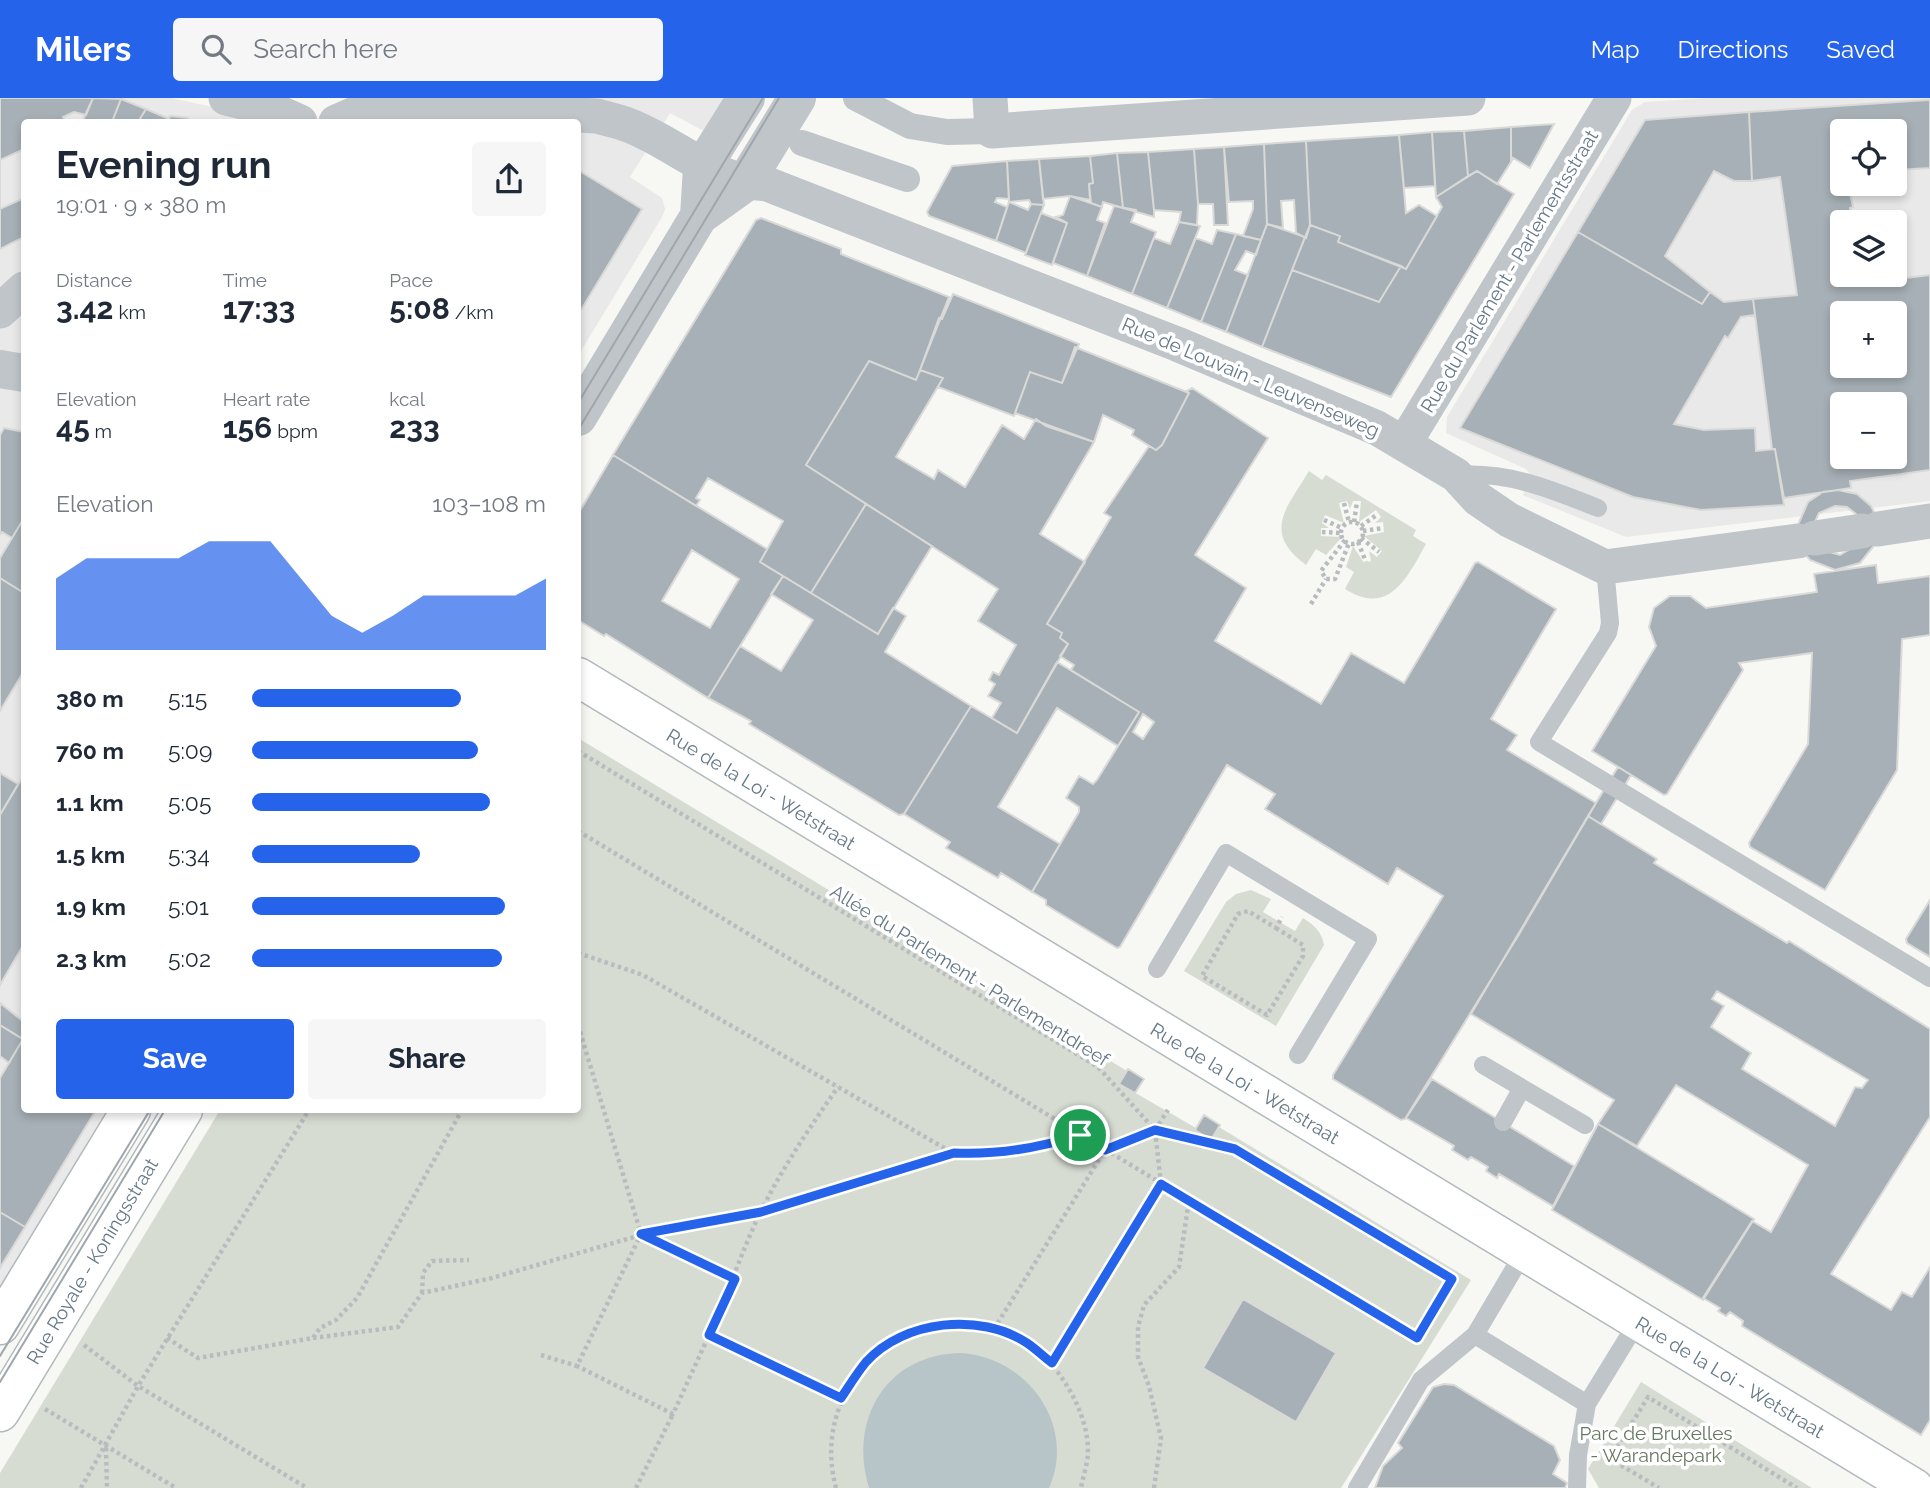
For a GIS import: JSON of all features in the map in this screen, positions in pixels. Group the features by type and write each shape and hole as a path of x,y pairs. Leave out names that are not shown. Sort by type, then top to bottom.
{"main road":[{"name":"Rue de la Loi - Wetstraat","path":"581,679 1914,1488"},
{"path":"0,1325 129,1113"},
{"name":"Rue Royale - Koningsstraat","path":"0,1412 181,1113"}],"street":[{"path":"226,98 271,109 293,119"},
{"path":"726,176 746,98"},
{"path":"581,412 726,176 797,98"},
{"path":"856,98 910,126 938,133 991,114 1468,98"},
{"name":"Rue du Parlement - Parlementsstraat","path":"1404,444 1615,98"},
{"name":"Rue de Louvain - Leuvenseweg","path":"343,119 371,107 432,114 598,107 726,176 766,184 1177,344 1355,418 1455,475 1478,499 1509,520 1605,567"},
{"path":"802,143 907,179"},
{"path":"0,311 21,292"},
{"path":"0,369 21,372"},
{"path":"1605,567 1930,522"}],"lane":[{"path":"1455,475 1481,473 1507,476 1598,508"},
{"path":"1605,567 1610,623 1608,633 1539,742 1930,978"},
{"path":"1157,969 1226,853 1368,939 1298,1055"},
{"path":"1483,1065 1585,1125"},
{"path":"1503,1122 1522,1088"},
{"path":"1357,1488 1422,1380 1475,1335 1524,1252"},
{"path":"1577,1488 1578,1455 1587,1405 1638,1321"},
{"path":"1475,1335 1587,1405"}],"path":[{"path":"1322,532 1342,530 1351,522 1357,502"},
{"path":"1344,503 1351,522 1379,552"},
{"path":"1361,534 1378,514"},
{"path":"1324,520 1342,530 1347,542 1335,579 1326,579"},
{"path":"1326,579 1321,571 1347,542 1361,534 1383,528"},
{"path":"1361,534 1366,562"},
{"path":"1311,604 1326,579"},
{"name":"Allée du Parlement - Parlementdreef","path":"581,753 1098,1067 1155,1130"},
{"path":"581,833 1424,1342"},
{"path":"1248,911 1276,928 1303,945 1303,956 1267,1016 1202,976 1238,914 1248,911"},
{"path":"1276,928 1280,922"},
{"path":"581,954 643,975 954,1153"},
{"path":"577,1366 641,1234 581,1035"},
{"path":"636,1488 735,1279 761,1212 801,1141 838,1087"},
{"path":"1052,1363 1161,1184 1155,1130 1168,1110"},
{"path":"81,1488 138,1386 307,1113"},
{"path":"313,1338 320,1328 336,1320 357,1298 460,1113"},
{"path":"994,1329 1105,1150 1155,1130 1235,1149 1452,1279 1417,1338"},
{"path":"422,1293 492,1278 641,1234 761,1212 954,1153 986,1155 1056,1143 1080,1135"},
{"path":"1154,1488 1161,1438 1150,1386 1138,1357 1139,1326 1144,1305 1179,1267 1189,1200"},
{"path":"641,1234 735,1279"},
{"path":"167,1338 198,1358 313,1338 398,1327 422,1293 423,1273 432,1261 469,1260"},
{"path":"836,1488 830,1468 831,1432 841,1398 867,1361 905,1335 949,1324 994,1329 1025,1342 1052,1363 1078,1404 1088,1450 1081,1488"},
{"path":"709,1335 841,1398"},
{"path":"79,1342 138,1386 307,1488"},
{"path":"541,1354 577,1366 673,1414"},
{"path":"1610,1459 1648,1397 1797,1488"},
{"path":"40,1406 176,1488"},
{"path":"106,1447 107,1488"},
{"path":"1599,1451 1659,1488"}],"shaded area":[{"path":"0,98 171,98 259,119 21,119 21,1113 108,1113 0,1292"},
{"path":"347,98 735,98 704,131 670,113 630,177 662,198 665,209 581,351 581,119 356,119"},
{"path":"1708,98 1930,98 1930,501 1626,537 1523,495 1530,474 1526,469 1446,433 1447,417 1632,110 1645,102"},
{"path":"961,1353 985,1357 1007,1367 1025,1381 1040,1398 1051,1419 1056,1441 1056,1464 1049,1488 869,1488 864,1463 864,1438 869,1416 879,1395 893,1378 912,1365 935,1356"}],"green space":[{"path":"1309,471 1322,480 1326,475 1416,530 1413,536 1426,544 1404,581 1395,590 1374,599 1360,597 1345,589 1354,572 1346,567 1353,546 1364,563 1371,561 1369,551 1377,557 1382,551 1364,536 1384,532 1383,522 1375,523 1381,517 1376,510 1359,522 1361,501 1353,501 1350,509 1347,501 1339,503 1344,523 1325,515 1322,523 1329,528 1321,528 1321,536 1342,537 1326,555 1316,549 1306,565 1285,542 1282,520"},
{"path":"581,740 1127,1071 1120,1084 1196,1128 1195,1130 1219,1127 1471,1280 1341,1488 0,1488 0,1473 218,1113 581,1113"},
{"path":"1251,890 1271,899 1263,912 1295,931 1303,918 1317,929 1324,945 1276,1026 1184,971 1226,902 1236,894"},
{"name":"Parc de Bruxelles - Warandepark","path":"1641,1382 1812,1488 1599,1488 1588,1469"}],"building":[{"path":"0,98 93,98 86,115 74,112 63,117 64,119 21,119 21,238 0,249"},
{"path":"93,98 121,99 113,119 83,119"},
{"path":"121,99 146,109 140,119 113,119"},
{"path":"1930,100 1930,168 1907,169 1907,119 1830,119 1830,196 1851,196 1853,207 1850,210 1830,210 1830,287 1907,287 1907,278 1930,275 1930,470 1850,481 1851,488 1784,498 1775,449 1772,449 1753,299 1797,295 1780,177 1752,181 1749,112"},
{"path":"146,109 169,119 140,119"},
{"path":"1749,112 1752,181 1734,181 1714,171 1665,256 1710,292 1702,304 1578,232 1645,120"},
{"path":"170,116 188,119 169,119"},
{"path":"1554,124 1530,168 1513,158 1511,162 1511,127"},
{"path":"1511,127 1511,162 1497,184 1477,171 1468,176 1464,131"},
{"path":"1464,131 1468,176 1436,197 1432,132"},
{"path":"1432,132 1435,186 1404,188 1399,135"},
{"path":"1399,135 1406,213 1419,205 1437,216 1406,269 1338,242 1340,236 1310,225 1306,141"},
{"path":"1306,141 1310,225 1306,238 1296,233 1294,200 1281,201 1283,228 1267,224 1264,144"},
{"path":"1264,144 1267,224 1261,240 1243,236 1253,209 1253,201 1229,202 1224,147"},
{"path":"1224,147 1228,225 1214,225 1213,204 1198,204 1194,149"},
{"path":"1194,149 1197,225 1179,222 1181,212 1154,210 1148,152"},
{"path":"21,150 21,199 0,209 0,160"},
{"path":"1148,152 1154,217 1123,208 1117,153"},
{"path":"1117,153 1123,208 1103,202 1102,207 1091,203 1089,184 1093,183 1090,156"},
{"path":"1090,156 1093,183 1089,184 1090,200 1070,196 1043,199 1039,159"},
{"path":"1039,159 1044,205 1031,204 1029,200 1009,202 1007,161"},
{"path":"1007,161 1009,199 997,198 995,202 1007,207 996,241 929,216 927,212 952,166"},
{"path":"1477,171 1514,194 1391,397 1262,347 1292,270 1379,302 1401,266 1406,269 1442,207 1436,197"},
{"path":"581,172 642,209 581,310"},
{"path":"1070,196 1102,207 1097,220 1105,223 1087,276 1053,263 1067,223 1056,217 1063,215"},
{"path":"1009,202 1028,210 1031,204 1044,205 1026,253 996,241"},
{"path":"1114,206 1136,210 1131,222 1156,232 1132,294 1087,276"},
{"path":"1041,213 1067,223 1052,265 1025,255"},
{"path":"761,218 841,249 841,254 949,297 916,380 869,361 806,465 866,504 811,593 760,562 783,521 708,478 696,498 700,500 696,506 613,455 756,220"},
{"path":"1179,222 1200,226 1167,308 1132,294 1154,238 1170,244"},
{"path":"1267,224 1305,237 1262,347 1226,332"},
{"path":"1310,225 1340,236 1338,242 1401,266 1379,302 1292,270"},
{"path":"1217,230 1236,234 1201,322 1167,308 1196,238 1212,244"},
{"path":"1578,232 1702,304 1710,292 1724,302 1753,299 1755,315 1741,317 1728,338 1725,336 1674,424 1704,430 1755,428 1756,451 1775,449 1784,505 1701,510 1633,497 1460,428"},
{"path":"1236,234 1261,240 1256,255 1246,251 1235,270 1248,275 1226,332 1201,322"},
{"path":"953,294 1079,344 1062,383 1030,372 1014,416 938,387 943,378 920,370 939,318 942,319"},
{"path":"1075,347 1189,393 1162,445 1156,450 1132,435 1134,430 1103,415 1094,442 1015,413 1030,372 1062,383"},
{"path":"869,361 916,380 920,370 943,378 896,457 934,479 938,470 965,487 1002,425 1024,439 1036,419 1046,426 1094,442 1040,534 1085,562 1047,624 1062,633 1060,638 1068,644 1017,733 992,718 1001,703 988,696 995,684 989,680 993,672 999,675 1016,645 978,621 998,589 806,465"},
{"path":"1192,388 1268,438 1195,555 1246,588 1215,641 1321,704 1351,653 1404,683 1475,563 1478,562 1556,609 1491,719 1517,735 1507,750 1596,803 1405,1119 1401,1120 1333,1079 1443,896 1397,868 1388,884 1265,809 1275,794 1227,765 1120,947 1117,948 1046,905 1046,900 1032,892 1079,812 1079,807 1066,798 1079,776 1093,784 1097,780 1139,712 1071,670 1074,665 1060,656 1068,644 1060,638 1062,633 1047,624 1111,517 1104,513 1149,446 1156,450 1162,445 1189,393 1187,391","holes":["1143,714 1154,722 1143,739 1133,732"]},
{"path":"4,428 21,431 21,523 12,538 2,532 0,534 0,435"},
{"path":"613,455 767,549 760,562 783,576 708,698 606,634 604,636 581,622 581,509","holes":["692,550 739,579 710,628 662,601"]},
{"path":"1838,490 1857,494 1871,506 1875,514 1877,542 1860,563 1835,570 1810,560 1804,553 1797,527 1808,502 1823,492","holes":["1835,506 1847,507 1856,514 1855,546 1840,555 1829,552 1814,524 1819,513"]},
{"path":"866,504 932,546 878,634 811,593"},
{"path":"21,523 21,591 0,578 0,558"},
{"path":"1876,565 1878,583 1930,576 1930,635 1902,639 1897,770 1825,890 1750,847 1749,843 1808,744 1812,653 1739,663 1743,670 1667,794 1664,795 1592,751 1656,646 1649,627 1654,608 1670,596 1690,596 1706,608 1817,592 1814,574"},
{"path":"783,576 878,634 893,608 906,616 885,652 971,706 904,814 899,815 749,724 751,721 708,698 740,646 781,671 813,620 771,594"},
{"path":"0,578 21,591 21,676 0,711"},
{"path":"1057,662 1139,712 1118,746 1057,708 998,807 1060,844 1032,892 1001,873 998,878 946,848 950,842 904,814 971,706 1017,733"},
{"path":"1618,767 1631,775 1601,824 1588,816"},
{"path":"0,773 18,784 0,815"},
{"path":"21,780 21,949 0,985 0,815"},
{"path":"1588,816 1657,859 1654,863 1787,943 1789,941 1930,1029 1930,1117 1831,1274 1891,1310 1902,1292 1912,1297 1930,1267 1930,1420 1921,1435 1742,1326 1743,1321 1730,1312 1726,1316 1718,1311 1720,1308 1703,1298 1752,1221 1771,1232 1808,1165 1676,1085 1637,1146 1598,1124 1614,1100 1471,1014","holes":["1717,991 1868,1080 1862,1088 1855,1087 1835,1126 1742,1069 1751,1053 1711,1027 1724,1006 1712,999"]},
{"path":"1930,900 1930,957 1907,943 1906,939"},
{"path":"0,1003 21,1020 21,1038 0,1025"},
{"path":"0,1025 21,1038 21,1042 9,1063 0,1056"},
{"path":"21,1042 21,1113 94,1113 25,1227 0,1212 0,1078"},
{"path":"1128,1069 1144,1079 1135,1093 1119,1084"},
{"path":"1432,1079 1574,1166 1553,1206 1499,1174 1497,1178 1486,1171 1488,1167 1471,1157 1468,1160 1452,1150 1454,1146 1406,1118"},
{"path":"1204,1115 1220,1125 1211,1140 1195,1130"},
{"path":"1598,1124 1754,1219 1703,1300 1552,1210"},
{"path":"0,1212 25,1227 0,1268"},
{"path":"1243,1299 1336,1353 1296,1422 1203,1368"},
{"path":"1454,1385 1554,1446 1560,1460 1553,1474 1567,1483 1565,1488 1375,1488 1383,1466 1402,1448 1398,1443 1433,1387"}],"tram line":[{"path":"581,398 763,98"},
{"path":"581,425 779,98"},
{"path":"0,1356 148,1113"},
{"path":"0,1382 163,1113"}],"route":[{"path":"1155,1130 1235,1149 1452,1279 1417,1338 1161,1184 1052,1363 1025,1342 994,1329 949,1324 905,1335 867,1361 841,1398 709,1335 735,1279 641,1234 761,1212 954,1153 986,1155 1056,1143 1080,1135 1105,1150 1155,1130"}]}
